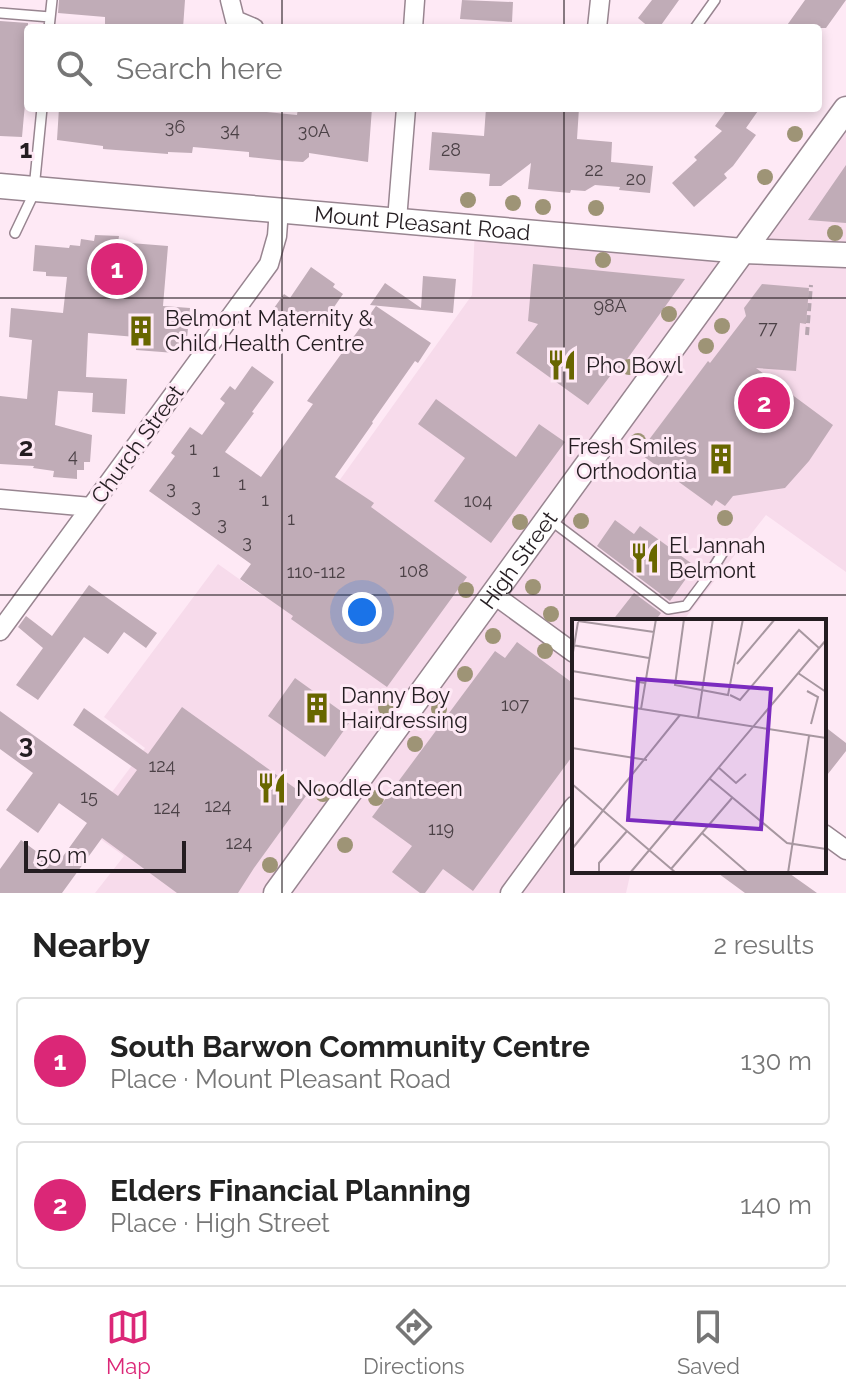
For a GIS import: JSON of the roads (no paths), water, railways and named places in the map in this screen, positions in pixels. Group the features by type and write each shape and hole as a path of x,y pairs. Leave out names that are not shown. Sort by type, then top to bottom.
{"street":[{"path":"230,0 235,20 244,24"},
{"path":"413,24 415,0"},
{"path":"597,24 600,0"},
{"name":"High Street","path":"276,893 846,109"},
{"path":"397,220 406,112"},
{"name":"Mount Pleasant Road","path":"0,186 743,251 846,255"},
{"name":"Church Street","path":"0,631 269,264 277,236 279,209"},
{"path":"0,499 91,507"},
{"path":"493,594 572,652"},
{"path":"510,893 572,809"},
{"path":"826,835 846,850"}],"lane":[{"path":"0,13 50,23 52,0"},
{"path":"698,24 715,0"},
{"path":"15,233 35,188 42,112"},
{"path":"548,518 668,609 686,606 725,549"}],"place":[{"name":"South Barwon Community Centre","path":"117,269"},
{"name":"Belmont Maternity & Child Health Centre","path":"141,331"},
{"name":"Pho Bowl","path":"562,365"},
{"name":"Elders Financial Planning","path":"764,403"},
{"name":"Fresh Smiles Orthodontia","path":"721,459"},
{"name":"El Jannah Belmont","path":"645,558"},
{"name":"Danny Boy Hairdressing","path":"317,708"},
{"name":"Noodle Canteen","path":"272,788"}]}
